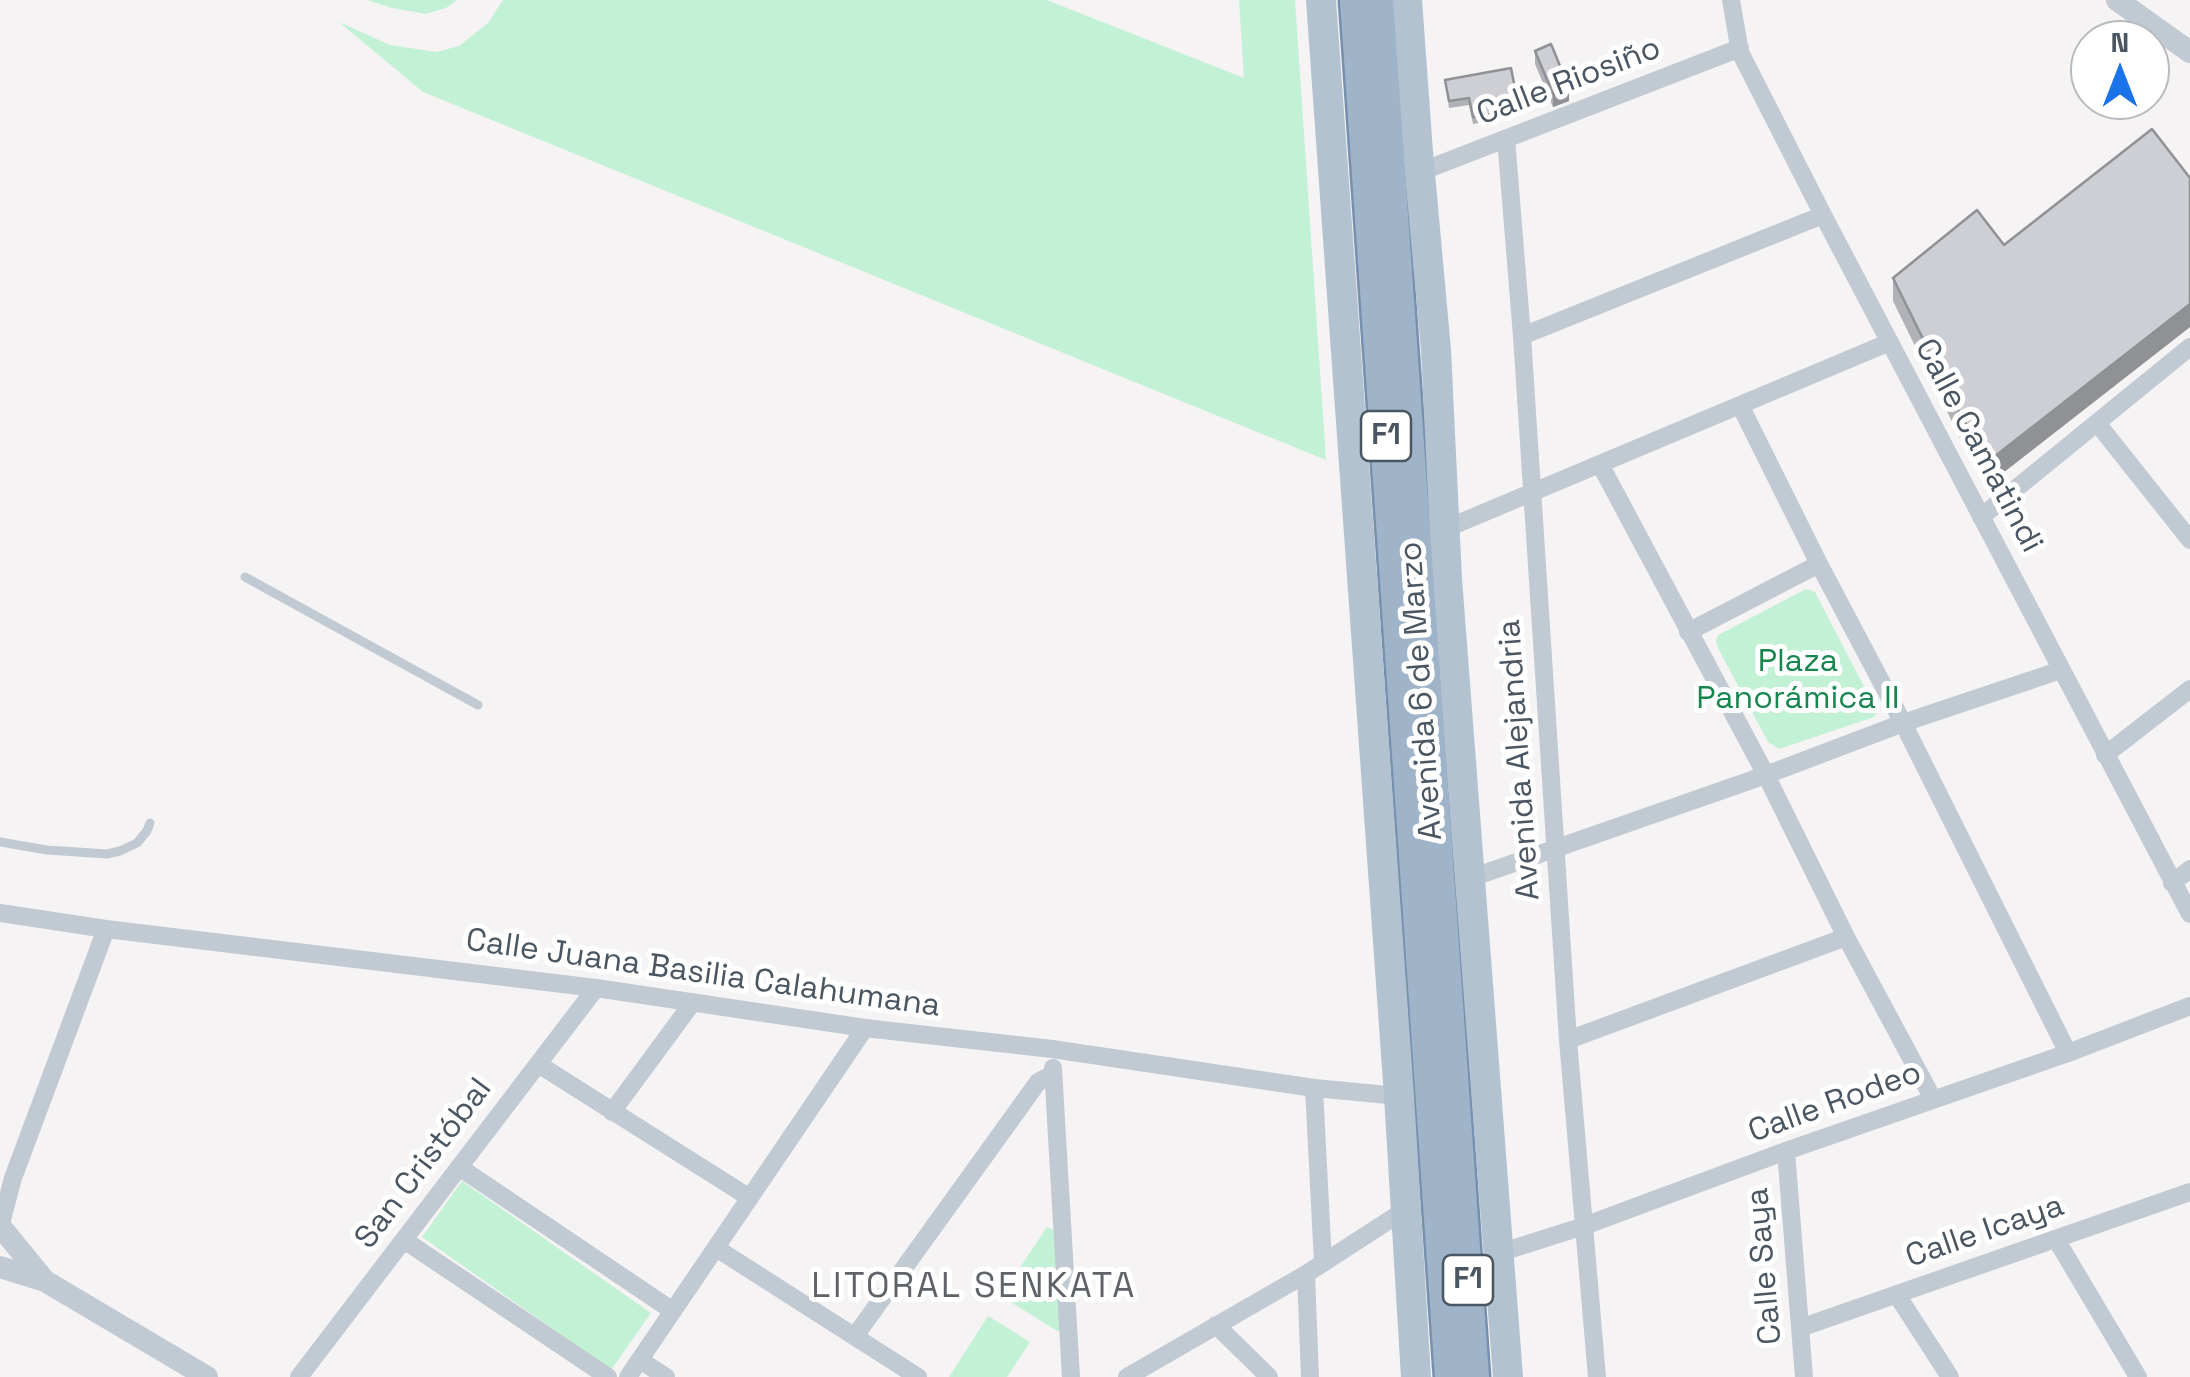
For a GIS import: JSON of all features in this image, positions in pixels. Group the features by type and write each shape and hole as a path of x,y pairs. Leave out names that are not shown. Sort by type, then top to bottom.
{"highway":[{"name":"Avenida 6 de Marzo","path":"1354,0 1450,1377"},
{"name":"Avenida 6 de Marzo","path":"1378,0 1474,1377"}],"main road":[{"name":"Avenida 6 de Marzo","path":"1321,0 1416,1377"},
{"name":"Avenida 6 de Marzo","path":"1407,0 1436,350 1445,529 1508,1377"}],"street":[{"name":"Calle Camatindi","path":"1731,0 1740,48 1823,215 2190,914"},
{"path":"2117,0 2190,52"},
{"name":"Calle Riosiño","path":"1420,172 1740,48"},
{"name":"Avenida Alejandria","path":"1506,139 1568,1040 1597,1377"},
{"path":"1522,336 1823,215"},
{"path":"1445,529 1890,342"},
{"path":"1981,517 2190,347"},
{"path":"1740,405 2068,1052"},
{"path":"2097,423 2190,540"},
{"path":"1600,464 1934,1100"},
{"path":"1688,632 1818,564"},
{"path":"1471,878 2062,670"},
{"path":"2106,754 2190,689"},
{"path":"2172,883 2190,869"},
{"name":"Calle Juana Basilia Calahumana","path":"0,912 106,929 596,988 866,1028 1052,1049 1314,1088 1398,1096"},
{"path":"45,1282 0,1227 14,1178 106,929"},
{"path":"1568,1040 1846,937"},
{"name":"San Cristóbal","path":"299,1377 596,988"},
{"path":"612,1112 692,1002"},
{"name":"Calle Rodeo","path":"1498,1253 1584,1226 2190,1006"},
{"path":"628,1377 866,1028"},
{"path":"1052,1049 1071,1377"},
{"path":"538,1064 750,1198"},
{"path":"854,1336 1038,1082 1053,1074"},
{"path":"1314,1088 1323,1263"},
{"name":"Calle Saya","path":"1786,1151 1804,1377"},
{"path":"459,1168 673,1312"},
{"name":"Calle Icaya","path":"1800,1328 2190,1194"},
{"path":"1136,1375 1405,1210"},
{"path":"2056,1239 2138,1377"},
{"path":"404,1240 608,1377"},
{"path":"716,1248 918,1377"},
{"path":"0,1266 45,1282 207,1377"},
{"path":"1306,1274 1310,1377"},
{"path":"1897,1295 1950,1377"},
{"path":"1216,1326 1269,1377"},
{"path":"640,1360 666,1377"}],"lane":[{"path":"245,577 478,705"},
{"path":"0,842 107,854 138,843 150,823"}],"green space":[{"path":"367,0 457,0 426,14"},
{"path":"503,0 1047,0 1244,78 1239,0 1295,0 1326,460 423,92 339,22 390,45 436,52 459,46 488,23"},
{"name":"Plaza Panorámica II","path":"1806,589 1815,592 1877,712 1874,717 1779,749 1768,742 1716,641 1718,635"},
{"path":"462,1181 651,1313 611,1370 422,1237"},
{"path":"1047,1227 1062,1234 1067,1327 1057,1331 1001,1296"},
{"path":"988,1316 1030,1342 1007,1377 949,1377"}],"building":[{"path":"1551,44 1569,88 1553,94 1535,51"},
{"path":"1511,68 1519,109 1473,117 1469,98 1449,101 1445,80"},
{"path":"2152,129 2190,178 2190,304 1990,460 1961,416 1893,278 1977,210 2004,245"}],"district":[{"name":"LITORAL SENKATA","path":"974,1288"}]}
